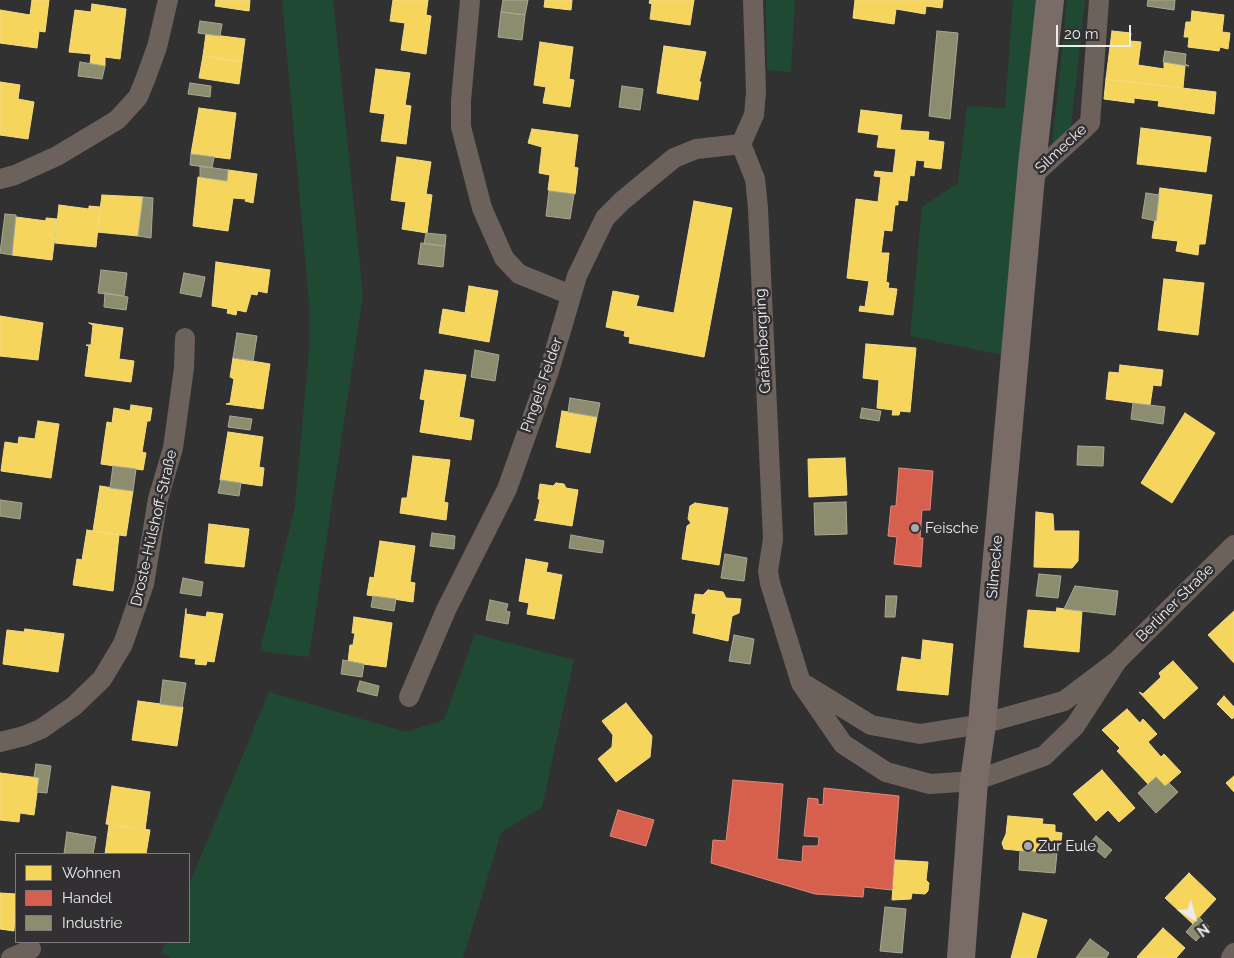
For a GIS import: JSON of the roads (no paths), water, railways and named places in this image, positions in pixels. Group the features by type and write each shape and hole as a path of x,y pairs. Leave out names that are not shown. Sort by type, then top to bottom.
{"main road":[{"name":"Silmecke","path":"961,958 974,781 982,724 1031,177 1050,0"}],"street":[{"path":"0,179 15,175 57,156 117,120 138,97 157,47 168,0"},
{"path":"470,0 461,101 461,127 482,208 504,258 519,274 571,295"},
{"path":"741,144 754,115 753,0"},
{"name":"Silmecke","path":"1031,177 1090,123 1099,0"},
{"name":"Pingels Felder","path":"409,697 446,610 507,488 549,371 571,295 597,232 605,218 622,200 674,158 696,149 741,144"},
{"name":"Gräfenbergring","path":"741,144 755,178 758,208 773,539 768,571 778,615 802,683 843,744 886,772 930,784 974,781"},
{"name":"Droste-Hülshoff-Straße","path":"0,742 24,736 41,729 74,706 102,679 123,644 144,584 158,499 173,448 184,368 185,338"},
{"name":"Berliner Straße","path":"982,724 1064,701 1117,661 1234,545"},
{"name":"Berliner Straße","path":"974,781 1044,756 1075,726 1117,661"},
{"path":"802,683 871,725 920,734 982,724"},
{"path":"11,958 31,948"},
{"path":"1231,958 1234,953"}],"place":[{"name":"Feische","path":"915,528"},
{"name":"Zur Eule","path":"1028,846"}]}
